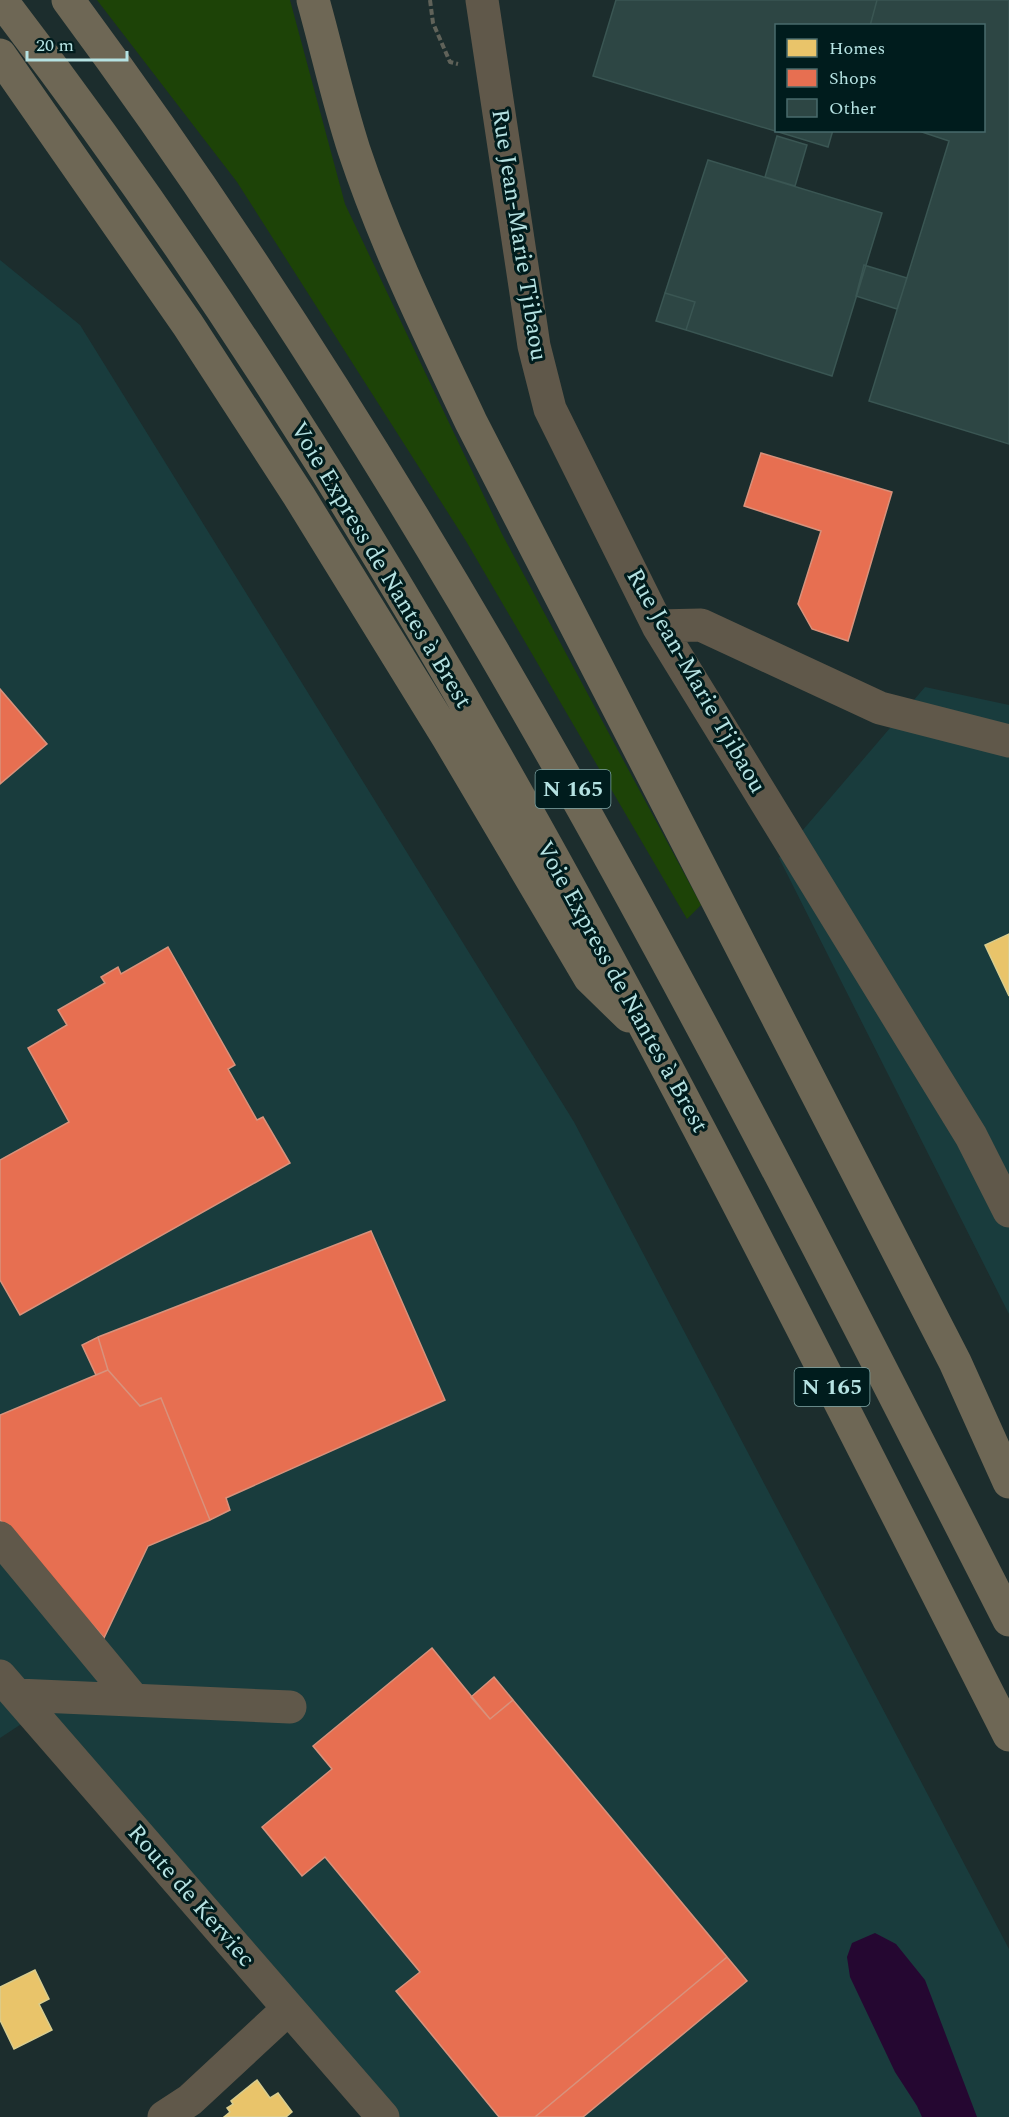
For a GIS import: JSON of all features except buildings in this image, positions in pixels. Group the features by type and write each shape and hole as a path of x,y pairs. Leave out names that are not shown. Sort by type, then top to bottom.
{"highway":[{"name":"Voie Express de Nantes à Brest","path":"2,0 222,308 392,577 506,774 653,1039 1009,1735"},
{"name":"Voie Express de Nantes à Brest","path":"68,0 213,203 351,418 556,758 668,961 807,1222 1009,1620"},
{"path":"313,0 354,149 387,236 428,333 471,422 955,1362 1009,1482"},
{"name":"N 165","path":"0,55 188,325 299,496 447,736 590,978 653,1039"}],"street":[{"name":"Rue Jean-Marie Tjibaou","path":"482,0 534,346 550,409 658,626 959,1116 1009,1211"},
{"path":"658,626 701,625 880,708 1009,741"},
{"path":"0,1538 134,1700"},
{"path":"9,1685 134,1700 290,1707"},
{"name":"Route de Kerviec","path":"9,1685 383,2117"},
{"path":"164,2117 190,2100 288,2009"}],"path":[{"path":"430,0 433,23 450,62 493,73"}],"shaded area":[{"path":"0,260 80,325 574,1122 1009,1949 1009,2117 383,2117 35,1715 0,1738"},
{"path":"925,687 1009,705 1009,1314 779,858"},
{"path":"875,1933 896,1944 925,1980 977,2117 922,2117 895,2072 850,1977 847,1957 852,1943"}],"green space":[{"path":"97,0 290,0 345,204 502,534 701,905 687,919 466,541 237,182"}]}
